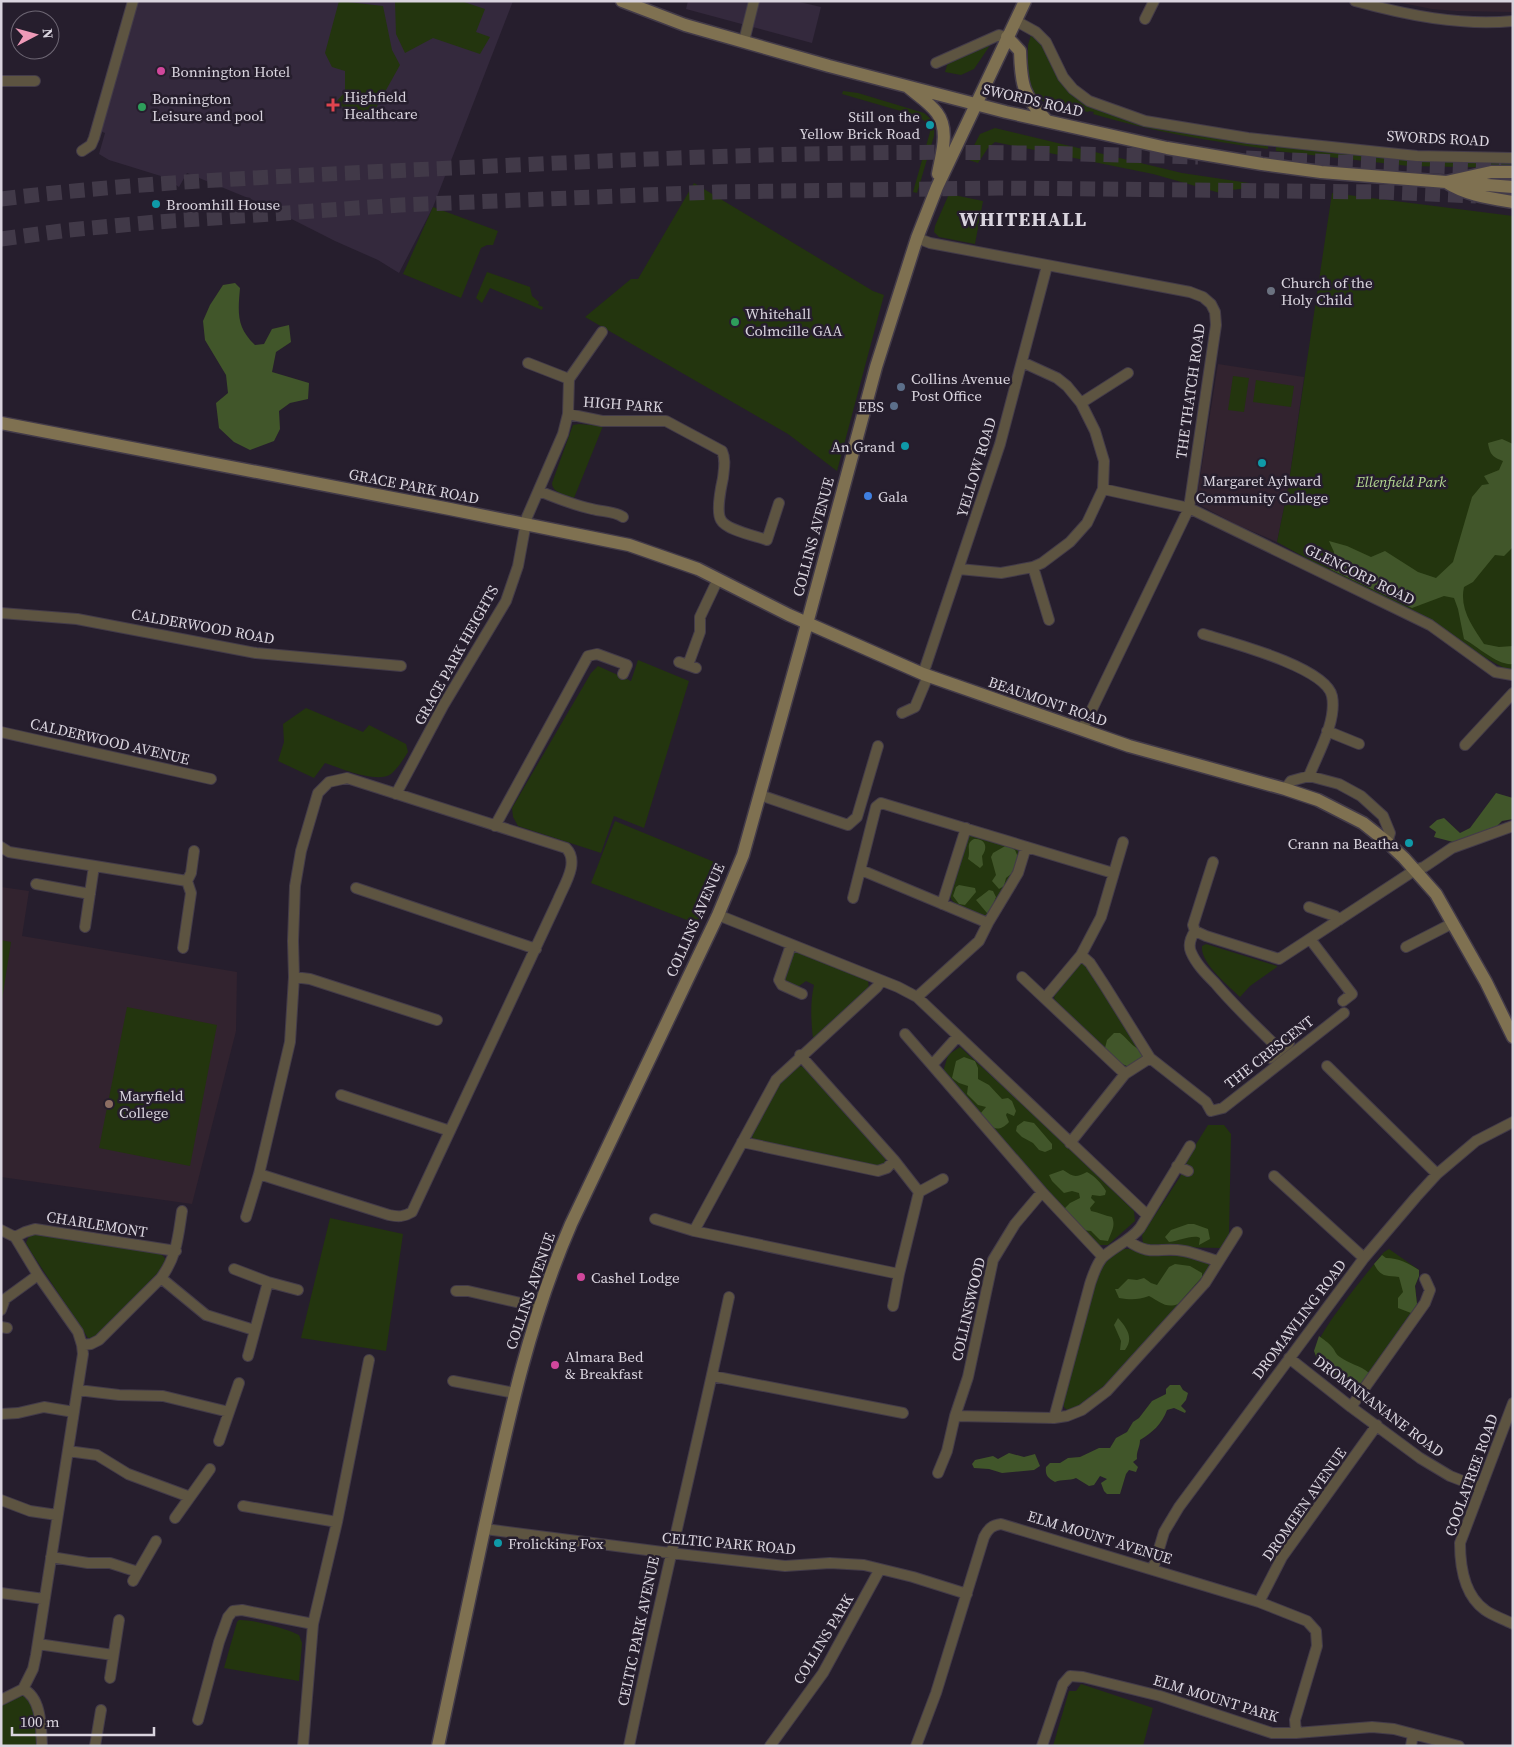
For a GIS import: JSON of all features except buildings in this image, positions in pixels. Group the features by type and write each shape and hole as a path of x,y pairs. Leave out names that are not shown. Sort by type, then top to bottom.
{"main road":[{"name":"SWORDS ROAD","path":"622,1 685,25 829,66 1047,121 1167,148 1321,172 1446,182 1491,172 1513,172"},
{"name":"COLLINS AVENUE","path":"438,1746 515,1393 538,1307 553,1264 571,1224 718,915 743,854 876,367 917,238 937,187 975,103 1025,1"},
{"path":"1007,38 1020,51 1021,73 1031,104 1047,121"},
{"path":"906,85 937,112 944,128 937,187"},
{"name":"SWORDS ROAD","path":"1446,182 1459,190 1490,199 1513,202"},
{"path":"1446,182 1513,187"},
{"name":"GRACE PARK ROAD","path":"1,423 629,545 676,560 806,622"},
{"name":"BEAUMONT ROAD","path":"806,622 926,675 1129,746 1285,789 1318,800 1363,823 1387,842 1436,894 1486,982 1513,1037"}],"street":[{"path":"82,151 91,145 94,138 133,1"},
{"path":"744,41 754,1"},
{"path":"1145,19 1154,1"},
{"path":"1355,1 1430,18 1497,22 1513,21"},
{"name":"SWORDS ROAD","path":"1016,21 1036,32 1046,42 1063,77 1073,89 1089,102 1145,121 1248,138 1417,156 1513,158"},
{"path":"936,63 999,35 1007,38"},
{"path":"1,82 35,80"},
{"name":"THE THATCH ROAD","path":"917,238 1047,266 1190,292 1203,297 1211,304 1215,312 1216,325 1188,508 1082,730"},
{"name":"YELLOW ROAD","path":"902,713 915,707 926,675 1000,444 1047,266"},
{"name":"HIGH PARK","path":"525,525 563,434 568,414 570,379 602,332"},
{"path":"960,569 1001,573 1032,566 1048,559 1070,542 1086,523 1102,489 1104,460 1095,431 1081,403 1067,386 1057,378 1022,362"},
{"name":"HIGH PARK","path":"528,363 570,379"},
{"path":"1081,403 1128,373"},
{"name":"HIGH PARK","path":"568,414 602,420 666,421 722,451 725,457 725,464 719,516 721,522 729,527 767,540 779,504"},
{"name":"GLENCORP ROAD","path":"1102,489 1188,508 1430,626 1495,672 1512,677"},
{"path":"539,491 566,502 594,510 617,513 624,517"},
{"name":"GRACE PARK HEIGHTS","path":"396,794 443,706 506,601 518,566 525,525"},
{"path":"1032,566 1049,620"},
{"path":"687,665 700,632 700,617 718,579"},
{"name":"CALDERWOOD ROAD","path":"1,613 77,619 256,653 401,666"},
{"path":"1203,634 1272,655 1303,670 1324,684 1332,695 1332,713 1310,776"},
{"path":"495,826 588,656 597,654 627,665 623,674"},
{"path":"1465,745 1513,693"},
{"path":"1327,731 1358,744"},
{"name":"CALDERWOOD AVENUE","path":"1,732 211,779"},
{"path":"760,796 848,825 857,817 878,746"},
{"path":"1285,789 1291,781 1310,776 1339,784 1361,796 1383,816 1390,833 1387,842"},
{"path":"246,1217 259,1174 290,1042 294,977 295,886 301,851 318,793 328,782 347,778 566,848 572,860 571,869 536,949 412,1212 406,1216 388,1215 259,1174"},
{"path":"853,898 876,807 881,803 1113,873"},
{"path":"1213,862 1193,925 1195,931 1279,960 1415,870 1424,867 1452,848 1513,826"},
{"path":"942,904 966,828"},
{"path":"1045,998 1081,955 1101,917 1124,842"},
{"path":"1,847 9,852 187,881"},
{"path":"916,997 979,941 1018,873 1026,847"},
{"path":"183,948 191,893 187,881 191,873 194,851"},
{"path":"85,927 94,866"},
{"path":"861,870 988,923"},
{"path":"36,884 90,894"},
{"path":"356,888 536,949"},
{"path":"1309,907 1336,916 1339,920"},
{"path":"718,915 898,987 916,997 1148,1216"},
{"path":"1406,947 1453,922"},
{"path":"1195,931 1191,936 1191,952 1204,972 1280,1050"},
{"path":"1310,939 1352,994 1343,1001"},
{"path":"791,944 779,980 782,986 802,994"},
{"path":"1070,1142 1125,1074 1150,1058 1090,963 1081,955"},
{"path":"294,977 310,979 437,1020"},
{"path":"1022,977 1125,1074"},
{"path":"694,1231 776,1080 800,1055 877,987 881,981"},
{"name":"THE CRESCENT","path":"1150,1058 1206,1102 1211,1111 1223,1108 1344,1013"},
{"path":"905,1034 1042,1192 1103,1257"},
{"path":"932,1065 958,1036"},
{"path":"1270,1058 1289,1043"},
{"path":"800,1055 894,1160 919,1192"},
{"path":"1327,1066 1437,1174"},
{"path":"341,1095 450,1131"},
{"name":"DROMAWLING ROAD","path":"1153,1569 1164,1532 1179,1507 1364,1258 1437,1174 1476,1142 1513,1122"},
{"path":"742,1142 878,1171 887,1168 894,1160"},
{"path":"1054,1418 1090,1284 1097,1265 1103,1257 1135,1234 1190,1146"},
{"path":"1177,1166 1188,1171"},
{"path":"1274,1176 1364,1258"},
{"path":"893,1306 919,1192 943,1179"},
{"name":"COLLINSWOOD","path":"938,1473 947,1451 955,1416 968,1377 993,1260 1015,1224 1042,1192"},
{"path":"82,1345 91,1344 99,1340 169,1268 176,1251 182,1211"},
{"path":"655,1219 694,1231 899,1274"},
{"name":"CHARLEMONT","path":"15,1237 35,1229 176,1251"},
{"path":"1,1230 15,1237 78,1332 83,1354 38,1644 32,1669 23,1689 1,1700"},
{"path":"955,1416 1054,1418 1067,1416 1082,1410 1108,1391 1205,1283 1237,1232"},
{"path":"1127,1240 1136,1247 1148,1251 1183,1250 1218,1262"},
{"path":"234,1269 268,1282 298,1290"},
{"path":"1,1310 5,1299 38,1274"},
{"path":"161,1278 206,1315 254,1330"},
{"path":"1351,1407 1425,1303 1430,1290 1425,1279"},
{"path":"248,1356 268,1282"},
{"path":"456,1291 468,1291 538,1307"},
{"name":"CELTIC PARK AVENUE","path":"629,1746 670,1553 729,1297"},
{"name":"DROMNNANANE ROAD","path":"1288,1358 1420,1458 1450,1476 1481,1488"},
{"path":"303,1746 313,1624 337,1522 368,1360"},
{"path":"712,1376 903,1413"},
{"path":"453,1381 515,1393"},
{"path":"219,1441 239,1383"},
{"path":"78,1390 119,1395 163,1396 229,1412"},
{"name":"COOLATREE ROAD","path":"1513,1403 1460,1543 1460,1557 1464,1577 1471,1595 1484,1610 1513,1624"},
{"path":"1,1414 18,1413 44,1407 74,1412"},
{"name":"DROMEEN AVENUE","path":"1259,1602 1282,1557 1377,1425"},
{"path":"68,1451 96,1455 128,1474 190,1497"},
{"path":"175,1518 210,1469"},
{"path":"1,1500 30,1511 57,1515"},
{"path":"243,1506 337,1522"},
{"name":"ELM MOUNT AVENUE","path":"920,1744 984,1537 995,1524 1001,1524 1153,1569 1259,1602 1307,1621 1316,1631 1317,1646 1295,1720 1296,1733"},
{"name":"CELTIC PARK ROAD","path":"485,1529 785,1566 830,1563 864,1565 967,1594"},
{"path":"51,1557 110,1563 136,1576 156,1540"},
{"name":"COLLINS PARK","path":"770,1746 823,1673 880,1569"},
{"path":"1,1593 44,1599"},
{"path":"198,1720 219,1642 228,1617 233,1612 242,1610 313,1624"},
{"path":"110,1678 119,1620"},
{"path":"38,1644 113,1655"},
{"name":"ELM MOUNT PARK","path":"1042,1746 1063,1684 1070,1676 1083,1677 1160,1696 1272,1733 1394,1728 1459,1746"},
{"path":"23,1689 29,1691 38,1710 42,1746"},
{"path":"95,1746 101,1710"},
{"path":"1410,1746 1414,1734"}],"shaded area":[{"name":"Highfield Healthcare","path":"138,1 513,1 433,207 399,273 378,260 335,241 258,202 187,173 179,187 164,177 109,160 99,154 105,133 100,131"},
{"path":"688,1 795,1 821,7 812,43 686,9"},
{"path":"1392,1 1513,1 1513,12 1432,9"},
{"path":"1218,364 1304,377 1288,488 1277,542 1235,524 1198,504 1197,497"},
{"name":"Maryfield College","path":"1,887 29,891 22,936 237,972 236,1031 192,1204 1,1177"}],"green space":[{"path":"339,1 383,6 392,50 400,65 376,108 360,114 336,102 345,92 345,71 332,67 325,53"},
{"path":"395,1 461,1 485,9 476,32 490,37 480,54 433,38 405,53 396,34"},
{"path":"1031,35 1043,46 1084,102 1268,144 1268,149 1158,130 1114,120 1093,114 1094,112 1038,100 1031,94 1024,66 1028,65 1028,45"},
{"path":"991,44 974,69 961,75 945,72 948,62"},
{"path":"843,91 858,93 924,113 931,120 934,126 934,136 917,193 913,192 930,132 927,123 918,116 842,94"},
{"path":"995,128 1182,173 1249,183 1249,188 1231,190 1227,195 1153,174 995,142 988,148 978,163 969,160 968,157 980,134"},
{"path":"1276,146 1365,156 1513,163 1513,168 1409,166 1276,151"},
{"name":"Whitehall Colmcille GAA","path":"694,183 873,291 884,295 837,471 788,434 585,317 631,279 638,279"},
{"name":"Ellenfield Park","path":"1332,193 1513,216 1513,673 1277,542 1288,488"},
{"path":"949,194 983,201 975,244 939,237 934,232"},
{"path":"433,207 498,231 493,245 481,248 461,298 403,274"},
{"path":"487,272 530,287 532,296 539,302 538,305 543,307 542,310 490,288 482,303 476,298"},
{"path":"235,283 240,288 239,312 241,325 244,332 255,345 264,344 272,329 289,325 291,342 276,352 272,372 309,383 308,399 290,403 279,411 280,429 274,441 250,450 234,442 219,428 216,403 228,393 226,375 205,340 203,321 210,305 223,285"},
{"path":"1233,376 1249,378 1244,412 1228,410"},
{"path":"1256,380 1294,386 1291,407 1253,402"},
{"path":"573,425 603,426 574,498 554,489 552,483"},
{"path":"1502,439 1513,444 1513,547 1504,556 1495,555 1473,582 1464,587 1463,603 1468,617 1484,644 1499,647 1513,646 1513,664 1507,664 1494,659 1464,639 1454,598 1444,596 1412,608 1330,569 1334,552 1329,541 1347,546 1371,557 1385,551 1418,572 1436,578 1453,562 1472,497 1482,485 1489,484 1484,476 1499,470 1503,461 1492,455 1488,443"},
{"path":"638,660 689,681 644,828 614,816 601,853 518,826 513,817 512,808 591,673 598,666 631,681"},
{"path":"306,708 363,732 369,725 406,744 408,752 396,769 385,777 358,774 325,763 314,778 278,761 284,742 283,724"},
{"path":"1496,793 1513,798 1513,819 1502,821 1494,829 1457,843 1434,837 1436,832 1429,827 1437,820 1444,818 1460,833 1470,828"},
{"path":"615,821 724,866 700,925 591,883"},
{"path":"973,834 1018,849 1019,861 989,915 972,912 960,906 951,899 950,895 969,835"},
{"path":"974,839 981,840 985,844 982,856 983,865 980,868 968,859 969,845"},
{"path":"1007,845 1015,850 1018,857 1016,870 1006,878 1004,886 999,889 992,881 996,875 991,857 993,853"},
{"path":"959,885 975,888 976,892 965,905 959,904 953,896 956,887"},
{"path":"989,890 993,891 996,897 990,913 987,913 976,900"},
{"path":"1,940 11,942 2,1000 1,1000"},
{"path":"1206,944 1277,967 1250,986 1240,997 1210,967 1203,953 1202,946"},
{"path":"795,951 868,980 869,990 813,1039 811,1012 814,985 806,981 795,989 782,980 790,954"},
{"path":"1079,964 1083,964 1087,968 1144,1054 1126,1066 1058,1005 1054,998 1055,994"},
{"path":"127,1007 217,1025 190,1166 99,1148"},
{"path":"1114,1033 1120,1033 1142,1051 1144,1057 1129,1067 1120,1063 1105,1048 1107,1040"},
{"path":"960,1047 1055,1134 1134,1211 1135,1221 1108,1245 1099,1245 1068,1214 943,1072 948,1055"},
{"path":"964,1057 975,1061 978,1068 978,1079 989,1085 1002,1099 1008,1098 1012,1101 1016,1111 1014,1116 1007,1113 1009,1122 1004,1126 996,1129 990,1125 980,1114 986,1107 978,1105 967,1094 968,1086 952,1078 956,1061"},
{"path":"797,1066 806,1067 886,1158 884,1165 877,1166 755,1141 752,1137 753,1132 781,1081"},
{"path":"1024,1121 1034,1123 1052,1144 1052,1149 1045,1152 1039,1150 1033,1143 1016,1131 1017,1126"},
{"path":"1208,1125 1224,1125 1231,1134 1229,1236 1221,1248 1143,1244 1142,1235 1180,1177 1193,1149"},
{"path":"1063,1170 1075,1176 1087,1172 1106,1191 1105,1195 1092,1195 1091,1198 1095,1202 1090,1208 1091,1211 1112,1217 1113,1226 1108,1241 1100,1240 1091,1231 1083,1230 1064,1209 1070,1203 1080,1198 1079,1193 1072,1191 1064,1193 1052,1181 1049,1175"},
{"path":"330,1218 403,1234 386,1351 301,1338"},
{"path":"1188,1224 1208,1229 1210,1239 1199,1245 1200,1238 1198,1237 1169,1242 1165,1237 1171,1230"},
{"path":"31,1234 157,1253 164,1257 166,1264 97,1336 91,1339 88,1338 31,1252 26,1243"},
{"path":"1123,1249 1130,1249 1150,1256 1184,1256 1207,1262 1210,1267 1208,1273 1109,1382 1078,1406 1067,1410 1064,1407 1064,1397 1096,1276 1108,1260"},
{"path":"1389,1249 1419,1270 1415,1286 1417,1304 1366,1377 1356,1388 1350,1390 1330,1375 1317,1360 1315,1354 1316,1346 1322,1334 1344,1303 1384,1252"},
{"path":"1382,1255 1386,1258 1403,1261 1419,1270 1415,1286 1417,1304 1411,1313 1398,1308 1398,1298 1403,1292 1399,1277 1382,1274 1374,1264"},
{"path":"1175,1264 1190,1266 1202,1273 1202,1277 1178,1304 1166,1305 1149,1296 1134,1299 1119,1298 1115,1289 1118,1289 1128,1279 1137,1280 1144,1278 1157,1285 1169,1267"},
{"path":"1118,1318 1129,1337 1128,1346 1125,1350 1120,1350 1121,1341 1114,1325"},
{"path":"1319,1336 1339,1356 1369,1373 1360,1387 1350,1390 1324,1369 1314,1351"},
{"path":"1170,1385 1180,1385 1188,1393 1186,1400 1181,1406 1186,1411 1185,1413 1174,1408 1167,1410 1156,1428 1140,1440 1137,1459 1133,1462 1138,1467 1136,1472 1129,1470 1126,1474 1120,1494 1107,1494 1101,1483 1107,1479 1100,1476 1094,1485 1089,1486 1076,1478 1055,1482 1050,1479 1046,1473 1046,1467 1050,1463 1060,1463 1068,1458 1080,1457 1099,1448 1110,1448 1116,1438 1127,1432 1133,1422 1139,1418 1152,1401 1166,1394 1166,1389"},
{"path":"1009,1453 1024,1457 1035,1454 1040,1466 1034,1470 1002,1473 989,1469 974,1468 972,1464 975,1460 993,1456 998,1459"},
{"path":"239,1620 270,1625 299,1635 302,1643 299,1681 224,1668"},
{"path":"1081,1684 1153,1708 1143,1746 1053,1746 1069,1691 1076,1691"},
{"path":"23,1696 29,1699 32,1705 38,1746 1,1746 1,1706 16,1697"}],"tunnel":[{"path":"1,199 103,188 205,181 692,157 903,152 1198,157"},
{"path":"1246,158 1501,169"},
{"path":"1,239 69,230 156,222 400,205 716,192 999,188 1384,192 1476,196"}],"place":[{"name":"Bonnington Hotel","path":"161,71"},
{"name":"Highfield Healthcare","path":"333,105"},
{"name":"Bonnington Leisure and pool","path":"142,107"},
{"name":"Still on the Yellow Brick Road","path":"930,125"},
{"name":"Broomhill House","path":"156,204"},
{"name":"Church of the Holy Child","path":"1271,291"},
{"name":"Whitehall Colmcille GAA","path":"735,322"},
{"name":"Collins Avenue Post Office","path":"901,387"},
{"name":"EBS","path":"894,406"},
{"name":"An Grand","path":"905,446"},
{"name":"Margaret Aylward Community College","path":"1262,463"},
{"name":"Gala","path":"868,496"},
{"name":"Crann na Beatha","path":"1409,843"},
{"name":"Maryfield College","path":"109,1104"},
{"name":"Cashel Lodge","path":"581,1277"},
{"name":"Almara Bed & Breakfast","path":"555,1365"},
{"name":"Frolicking Fox","path":"498,1543"}],"district":[{"name":"WHITEHALL","path":"1023,219"}]}
